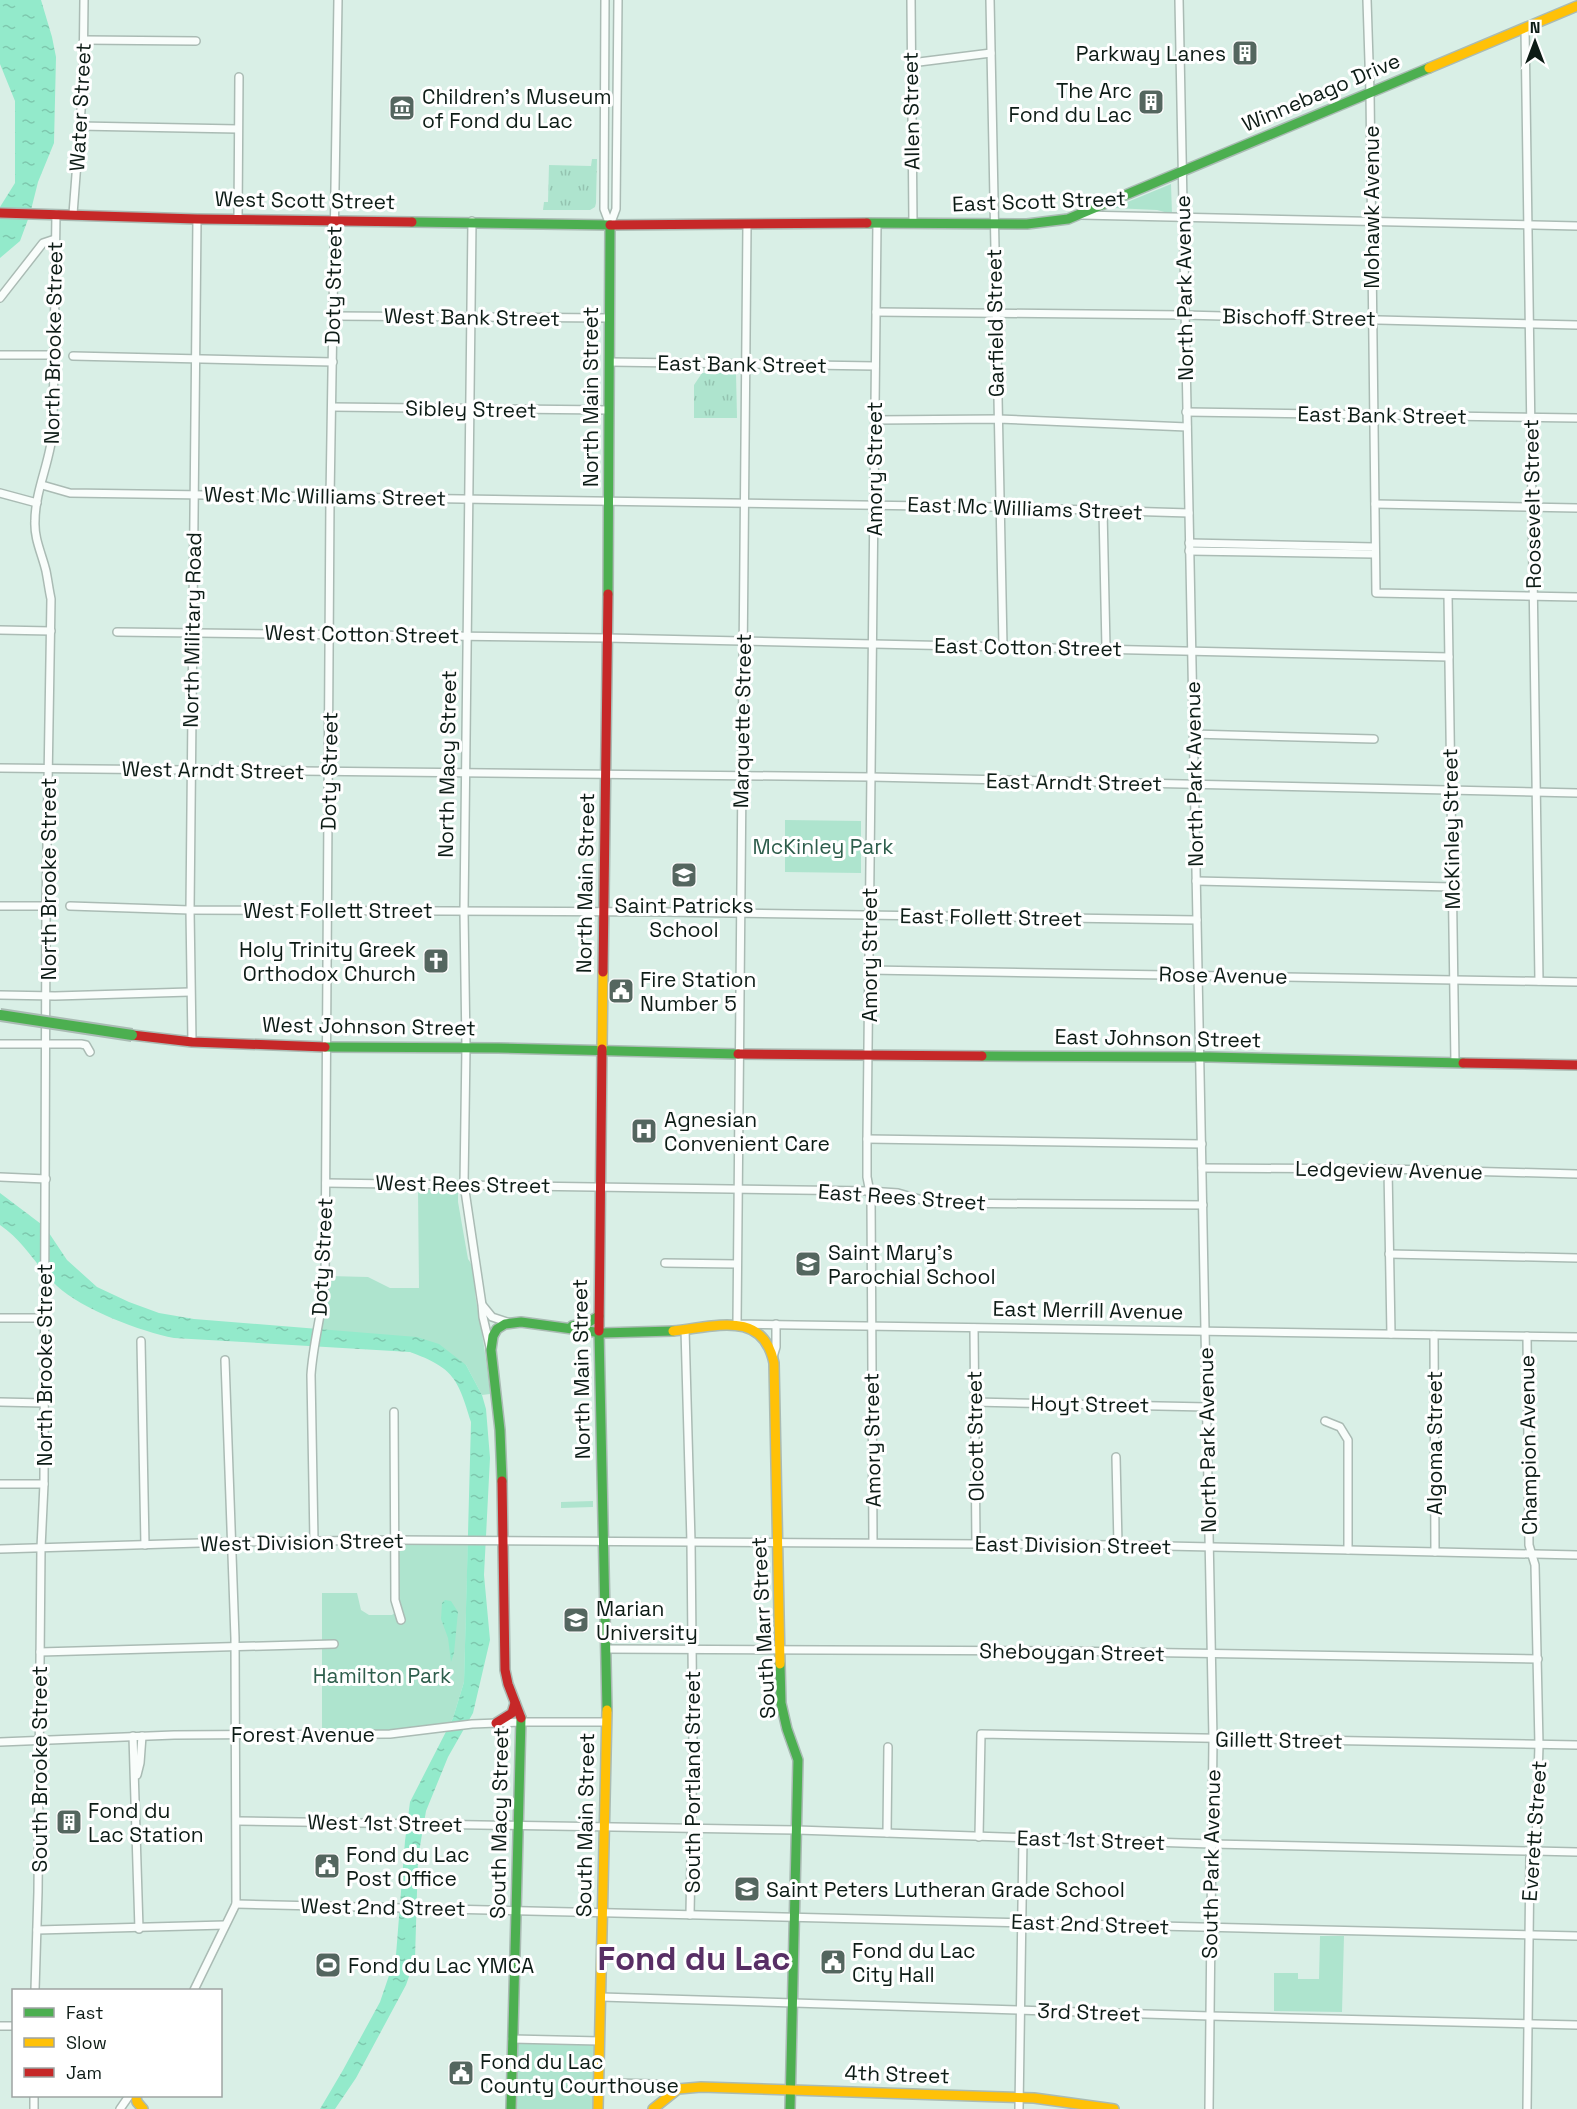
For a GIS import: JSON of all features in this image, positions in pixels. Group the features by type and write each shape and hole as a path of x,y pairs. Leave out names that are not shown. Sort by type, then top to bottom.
{"main road":[{"name":"Winnebago Drive","path":"1081,215 1577,6"},
{"name":"West Scott Street","path":"0,213 197,219 472,221 610,225"},
{"name":"East Scott Street","path":"610,225 877,223 993,225 1054,222 1081,215"},
{"name":"North Main Street","path":"604,1541 599,1314 608,638 610,225"},
{"name":"West Johnson Street","path":"0,1015 132,1035 192,1041 327,1047 602,1049 739,1054"},
{"name":"East Johnson Street","path":"739,1054 1200,1058 1577,1065"},
{"path":"491,1350 494,1333 510,1323 581,1325 594,1320 599,1314 609,1328 622,1334"},
{"path":"737,1324 753,1329 763,1336 770,1345 773,1357"},
{"name":"East Merrill Avenue","path":"558,1326 599,1333 622,1334 737,1324"},
{"name":"North Macy Street","path":"491,1350 501,1458 502,1542"},
{"name":"South Marr Street","path":"773,1357 781,1703 798,1760 790,2109"},
{"name":"South Main Street","path":"598,2109 605,1827 604,1541"},
{"name":"South Macy Street","path":"502,1542 505,1670 508,1687 522,1722 511,2109"},
{"path":"496,1724 512,1713 515,1701"},
{"name":"4th Street","path":"678,2089 701,2087 1019,2097 1114,2109"},
{"path":"653,2109 678,2089"}],"street":[{"name":"Water Street","path":"73,214 80,126 84,0"},
{"name":"Doty Street","path":"314,1541 312,1354 325,1281 330,498 338,0"},
{"name":"North Main Street","path":"605,0 604,209 610,225"},
{"name":"North Main Street","path":"610,225 616,209 618,0"},
{"name":"Allen Street","path":"911,0 913,223"},
{"name":"Garfield Street","path":"990,0 1003,646"},
{"name":"North Park Avenue","path":"1179,0 1209,1548"},
{"name":"Mohawk Avenue","path":"1367,0 1376,593 1448,595"},
{"name":"Roosevelt Street","path":"1525,28 1539,981"},
{"path":"84,40 196,41"},
{"path":"911,63 991,53"},
{"path":"238,219 239,77"},
{"path":"80,126 238,129"},
{"name":"North Brooke Street","path":"41,1548 44,1484 46,906 51,599 35,531 37,503 52,441 56,214"},
{"name":"East Scott Street","path":"1081,215 1577,226"},
{"name":"North Military Road","path":"192,1041 190,992 191,633 197,219"},
{"name":"North Macy Street","path":"472,221 464,1184 483,1317 491,1350"},
{"name":"Amory Street","path":"873,1542 871,1198 867,1139 877,223"},
{"name":"Marquette Street","path":"737,1324 747,225"},
{"path":"0,298 43,243 55,239"},
{"name":"Bischoff Street","path":"876,312 1372,318 1577,325"},
{"name":"West Bank Street","path":"333,316 610,318"},
{"path":"0,355 54,355"},
{"path":"73,356 333,362"},
{"name":"East Bank Street","path":"610,362 875,366"},
{"name":"Sibley Street","path":"332,407 609,410"},
{"name":"East Bank Street","path":"1186,412 1577,418"},
{"path":"875,420 998,419 1187,427"},
{"name":"West Mc Williams Street","path":"42,485 70,493 609,501"},
{"path":"0,493 37,503"},
{"name":"East Mc Williams Street","path":"609,501 874,504 1189,513"},
{"path":"1375,504 1577,508"},
{"path":"1103,510 1106,648"},
{"path":"1189,543 1374,550"},
{"path":"1189,551 1374,550"},
{"path":"1448,595 1577,597"},
{"name":"McKinley Street","path":"1448,595 1455,1063"},
{"path":"0,630 51,631"},
{"name":"West Cotton Street","path":"117,632 608,638"},
{"name":"East Cotton Street","path":"608,638 1449,657"},
{"path":"1193,734 1374,739"},
{"name":"West Arndt Street","path":"0,768 606,775"},
{"name":"East Arndt Street","path":"606,775 871,777 1577,793"},
{"path":"1196,881 1452,887"},
{"path":"0,906 46,906"},
{"name":"West Follett Street","path":"70,906 190,910 605,912"},
{"name":"East Follett Street","path":"605,912 1197,920"},
{"name":"Rose Avenue","path":"869,970 1577,982"},
{"path":"0,995 190,992"},
{"path":"0,1044 81,1044 86,1045 90,1052"},
{"path":"867,1139 1202,1144"},
{"name":"Ledgeview Avenue","path":"1202,1168 1388,1169 1577,1174"},
{"path":"1388,1169 1391,1334"},
{"path":"0,1177 46,1179"},
{"name":"West Rees Street","path":"326,1183 601,1187"},
{"name":"East Rees Street","path":"601,1187 869,1191 898,1193 933,1203 1203,1205"},
{"path":"1389,1254 1577,1258"},
{"path":"665,1263 737,1263"},
{"path":"483,1305 492,1317 510,1323"},
{"path":"0,1318 44,1318"},
{"name":"East Merrill Avenue","path":"737,1324 1577,1337"},
{"name":"South Marr Street","path":"773,1357 776,1347 776,1324"},
{"name":"Olcott Street","path":"974,1328 976,1544"},
{"name":"South Portland Street","path":"685,1329 692,1649 693,1828 690,1915"},
{"name":"Algoma Street","path":"1434,1335 1435,1552"},
{"name":"Champion Avenue","path":"1527,1336 1529,1545 1531,1553"},
{"path":"141,1341 145,1545"},
{"path":"194,1989 236,1904 233,1542 225,1360"},
{"path":"0,1402 44,1403"},
{"name":"Hoyt Street","path":"974,1402 1207,1407"},
{"path":"394,1412 395,1600 401,1620"},
{"path":"1325,1421 1340,1427 1348,1440 1348,1550"},
{"path":"1116,1457 1118,1545"},
{"path":"0,1484 44,1484"},
{"name":"West Division Street","path":"0,1548 396,1540 604,1541"},
{"name":"East Division Street","path":"604,1541 1118,1545 1577,1555"},
{"name":"South Brooke Street","path":"35,1989 41,1548"},
{"name":"South Park Avenue","path":"1209,1548 1212,1739 1209,2109"},
{"name":"Everett Street","path":"1527,2109 1530,1857 1536,1842 1539,1745 1535,1565 1531,1553"},
{"path":"40,1652 334,1644"},
{"name":"Sheboygan Street","path":"606,1649 1538,1659"},
{"name":"Forest Avenue","path":"0,1742 133,1736 390,1734 468,1725 522,1722 606,1722"},
{"name":"Gillett Street","path":"979,1837 981,1734 1577,1745"},
{"path":"133,1736 139,1929"},
{"path":"136,1777 140,1763 142,1736"},
{"path":"887,1833 888,1748"},
{"name":"West 1st Street","path":"237,1821 605,1827"},
{"name":"East 1st Street","path":"605,1827 797,1830 1211,1845 1577,1852"},
{"path":"1019,2109 1023,1838"},
{"name":"West 2nd Street","path":"236,1904 602,1912"},
{"name":"East 2nd Street","path":"602,1912 1577,1936"},
{"path":"37,1930 225,1925"},
{"name":"3rd Street","path":"601,1997 1577,2025"},
{"path":"513,2039 600,2041"},
{"name":"4th Street","path":"616,2083 654,2084 678,2089"}],"green space":[{"path":"592,159 597,159 595,207 590,210 543,210 544,202 548,202 549,165 591,166"},
{"path":"1171,184 1172,214 1157,210 1113,208"},
{"path":"702,373 736,373 737,418 694,418 694,385"},
{"name":"McKinley Park","path":"785,820 861,821 861,873 785,872"},
{"path":"418,1189 448,1191 452,1189 458,1193 468,1259 474,1273 490,1394 482,1395 466,1365 317,1330 327,1303 328,1276 368,1277 390,1288 419,1288"},
{"path":"593,1501 593,1507 561,1508 561,1502"},
{"name":"Hamilton Park","path":"396,1540 468,1541 464,1682 453,1718 448,1727 322,1735 322,1593 357,1593 361,1610 369,1615 392,1615 398,1610"},
{"path":"1320,1936 1344,1936 1342,2012 1274,2011 1274,1973 1298,1973 1298,1979 1319,1979"},
{"path":"512,2039 600,2041 598,2109 511,2109"}],"water":[{"path":"0,0 41,0 56,57 54,143 38,182 20,241 0,258 0,207 15,183 15,101 0,64"},
{"path":"0,1193 45,1227 67,1260 97,1287 129,1302 159,1313 194,1319 417,1337 439,1344 466,1365 482,1395 486,1409 490,1458 484,1575 490,1640 473,1713 448,1757 426,1811 418,1858 415,1959 406,1985 356,2078 335,2109 320,2109 380,2002 396,1955 410,1802 453,1718 464,1682 471,1422 462,1395 458,1385 445,1370 410,1352 174,1338 146,1331 112,1318 81,1303 57,1286 9,1231 0,1225"},
{"path":"445,1600 451,1601 458,1612 451,1662 448,1638 441,1619 442,1603"}],"traffic: fast":[{"path":"867,223 1027,224 1068,219 1429,68"},
{"path":"412,222 610,225 608,594"},
{"path":"0,1015 132,1035"},
{"path":"325,1047 498,1048 738,1054"},
{"path":"982,1056 1210,1057 1463,1063"},
{"path":"572,1326 587,1323 599,1316"},
{"path":"502,1481 500,1430 491,1350 493,1336 497,1329 505,1324 521,1322 602,1333 673,1331"},
{"path":"599,1331 607,1710"},
{"path":"780,1664 781,1703 798,1760 790,2109"},
{"path":"511,2109 521,1718"}],"traffic: slow":[{"path":"1429,68 1577,6"},
{"path":"602,1049 603,972"},
{"path":"673,1331 720,1325 748,1328 759,1335 768,1346 774,1363 780,1664"},
{"path":"598,2109 607,1710"},
{"path":"653,2109 678,2089 701,2087 1034,2098 1114,2109"},
{"path":"136,2097 143,2109"}],"traffic: jam":[{"path":"0,213 412,222"},
{"path":"610,225 867,223"},
{"path":"603,972 608,594"},
{"path":"132,1035 192,1042 325,1047"},
{"path":"599,1331 602,1049"},
{"path":"738,1054 982,1056"},
{"path":"1463,1063 1577,1065"},
{"path":"502,1481 505,1670 521,1718"},
{"path":"496,1723 512,1713 515,1703"}],"place":[{"name":"Parkway Lanes","path":"1245,53"},
{"name":"The Arc Fond du Lac","path":"1151,102"},
{"name":"Children's Museum of Fond du Lac","path":"402,108"},
{"name":"Saint Patricks School","path":"684,875"},
{"name":"Holy Trinity Greek Orthodox Church","path":"436,961"},
{"name":"Fire Station Number 5","path":"621,991"},
{"name":"Agnesian Convenient Care","path":"644,1131"},
{"name":"Saint Mary's Parochial School","path":"808,1264"},
{"name":"Marian University","path":"576,1620"},
{"name":"Fond du Lac Station","path":"69,1822"},
{"name":"Fond du Lac Post Office","path":"327,1866"},
{"name":"Saint Peters Lutheran Grade School","path":"747,1889"},
{"name":"Fond du Lac City Hall","path":"833,1962"},
{"name":"Fond du Lac YMCA","path":"328,1965"},
{"name":"Fond du Lac County Courthouse","path":"461,2073"}],"district":[{"name":"Fond du Lac","path":"694,1959"}]}
